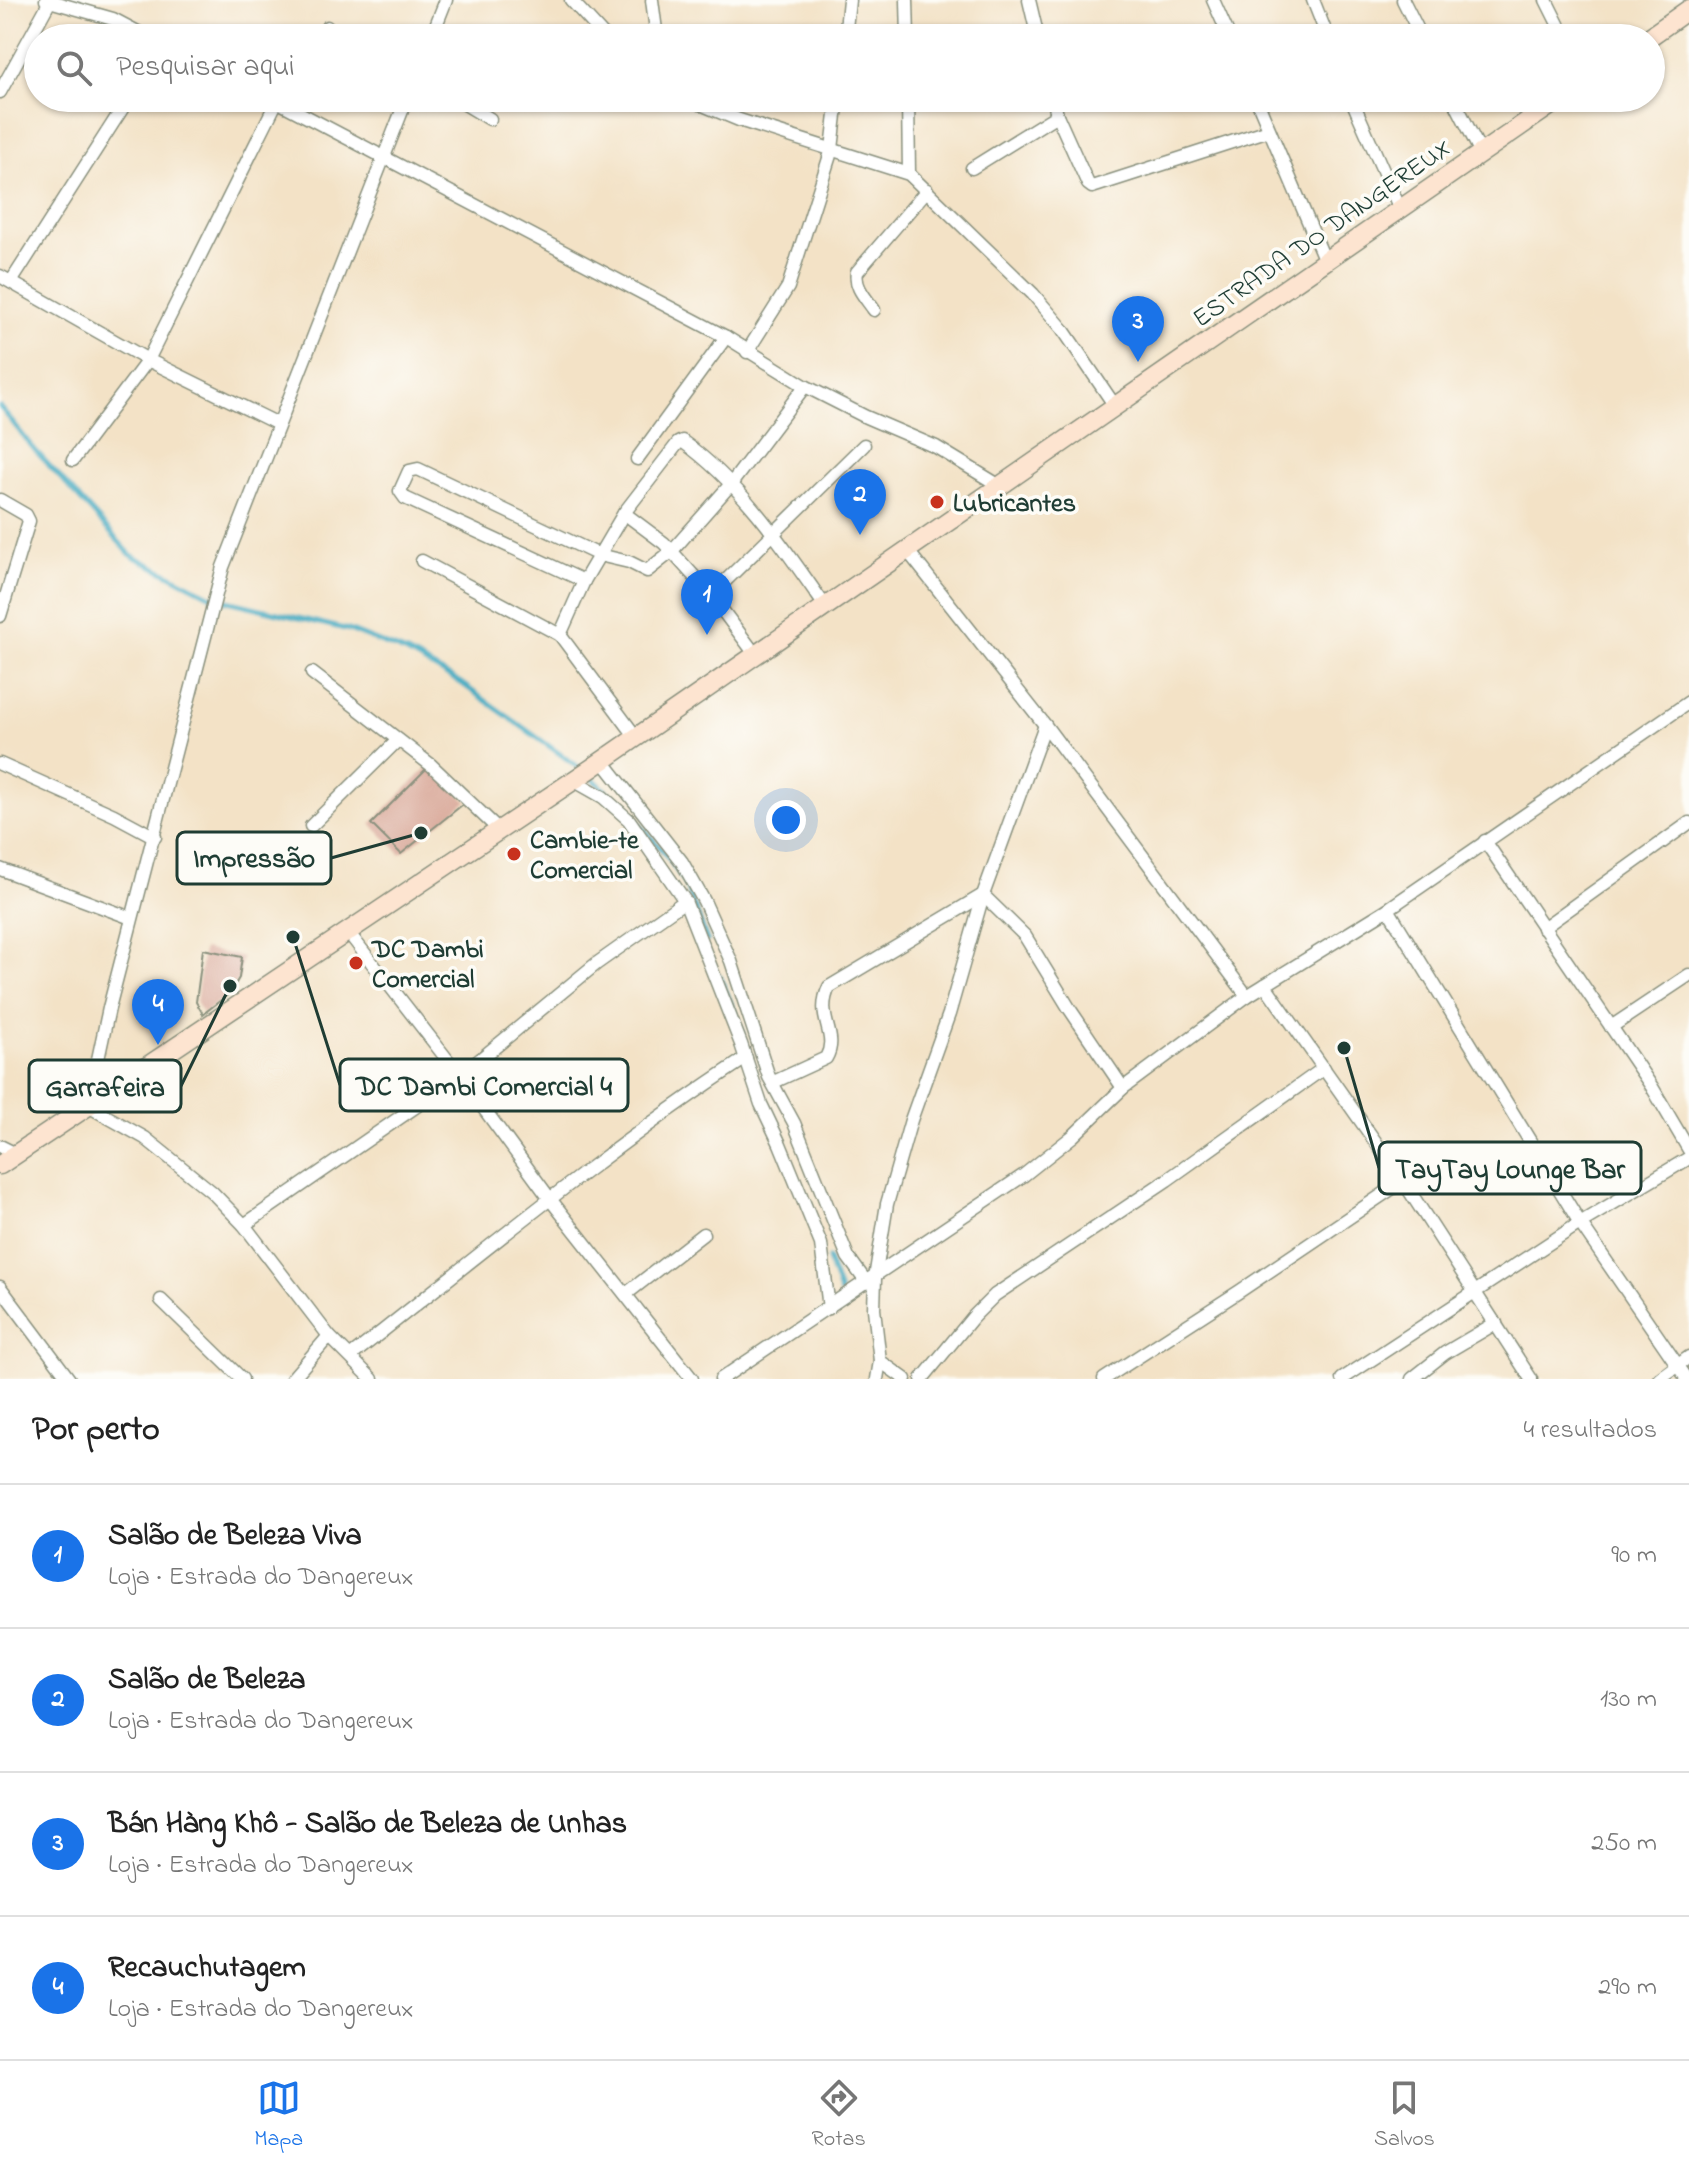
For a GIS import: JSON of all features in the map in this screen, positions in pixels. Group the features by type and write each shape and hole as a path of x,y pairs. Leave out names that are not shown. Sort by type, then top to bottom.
{"main road":[{"path":"1665,26 1689,9"},
{"name":"ESTRADA DO DANGEREUX","path":"0,1165 8,1150 88,1106 586,772 1541,112"}],"street":[{"path":"437,24 446,0"},
{"path":"571,0 586,24"},
{"path":"652,0 655,24"},
{"path":"846,24 849,0"},
{"path":"907,0 908,24"},
{"path":"1029,0 1035,24"},
{"path":"1213,0 1224,24"},
{"path":"1313,0 1322,24"},
{"path":"1403,0 1415,24"},
{"path":"1546,0 1558,24"},
{"path":"36,24 48,1 122,24"},
{"path":"0,92 24,46"},
{"path":"119,112 6,279 148,360 278,424"},
{"path":"73,460 148,360 268,112"},
{"path":"309,112 383,158 726,337 805,386 936,447 1000,486"},
{"path":"372,1379 329,1336 244,1225 212,1192 145,1138 88,1106 131,918 155,837 223,567 401,112"},
{"path":"478,112 490,119"},
{"path":"720,112 909,174 1033,294 1062,328 1115,406"},
{"path":"747,352 788,287 832,149 836,112"},
{"path":"908,112 909,174"},
{"path":"1056,112 1092,187 1269,130"},
{"path":"1262,112 1325,261"},
{"path":"1357,112 1400,209"},
{"path":"1460,112 1481,153"},
{"path":"972,168 1057,115"},
{"path":"874,310 859,288 857,272 927,190"},
{"path":"637,459 726,337"},
{"path":"584,581 405,498 400,491 409,471 418,469 599,555 629,562 647,571 671,552 731,484 805,386"},
{"path":"560,635 584,581 624,513 682,441 731,484 774,533 825,606"},
{"path":"711,595 864,445"},
{"path":"0,500 26,515 29,521 0,616"},
{"path":"624,513 656,536 711,595 755,654"},
{"path":"907,550 1045,725 1247,996"},
{"path":"422,561 560,635 636,737"},
{"path":"312,673 438,771 499,830"},
{"path":"721,1379 1024,1175 1073,1136 1123,1088 1247,996 1388,909 1689,702"},
{"path":"877,1379 880,1361 871,1280 887,1204 911,1120 949,1014 983,895 1022,796 1045,725"},
{"path":"311,826 398,740"},
{"path":"0,764 114,815 155,837"},
{"path":"586,772 682,862 704,901 731,961 772,1080 794,1123 848,1257 871,1280"},
{"path":"586,772 603,797 629,820 685,901 761,1104 821,1244 829,1308"},
{"path":"1543,928 1689,823"},
{"path":"1485,841 1652,1087 1689,1150"},
{"path":"0,869 131,918"},
{"path":"772,1080 776,1081 826,1058 831,1045 822,1007 829,987 983,895"},
{"path":"983,895 1025,936 1123,1088"},
{"path":"244,1225 460,1076 596,964 685,901"},
{"path":"1388,909 1580,1223 1687,1379"},
{"path":"348,932 460,1076 550,1199 692,1379"},
{"path":"1611,1027 1689,975"},
{"path":"1265,985 1403,1181 1531,1379"},
{"path":"351,1356 550,1199 693,1093 746,1058"},
{"path":"922,1379 995,1295 1167,1180 1324,1068"},
{"path":"1342,1379 1580,1223 1689,1158"},
{"path":"1104,1379 1403,1181"},
{"path":"626,1294 703,1234"},
{"path":"0,1287 69,1379"},
{"path":"161,1300 242,1379"},
{"path":"1412,1379 1445,1353 1496,1323"},
{"path":"292,1379 329,1336"},
{"path":"1659,1379 1689,1357"},
{"path":"880,1361 905,1379"}],"building":[{"path":"428,767 467,801 401,854 371,824"},
{"path":"203,949 242,957 239,978 230,993 203,1014 196,1002"}],"waterway":[{"path":"0,407 131,555 215,598 349,630 407,653 461,683 581,769"},
{"path":"589,775 636,820 668,857 694,905 707,940"},
{"path":"720,976 743,1033"},
{"path":"769,1106 783,1137"},
{"path":"828,1259 840,1292"}],"place":[{"name":"Bán Hàng Khô - Salão de Beleza de Unhas","path":"1138,362"},
{"name":"Lubricantes","path":"937,502"},
{"name":"Salão de Beleza","path":"860,535"},
{"name":"Salão de Beleza Viva","path":"707,635"},
{"name":"Impressão","path":"421,833"},
{"name":"Cambie-te Comercial","path":"514,854"},
{"name":"DC Dambi Comercial 4","path":"293,937"},
{"name":"DC Dambi Comercial","path":"356,963"},
{"name":"Garrafeira","path":"230,986"},
{"name":"Recauchutagem","path":"158,1045"},
{"name":"TayTay Lounge Bar","path":"1344,1048"}]}
